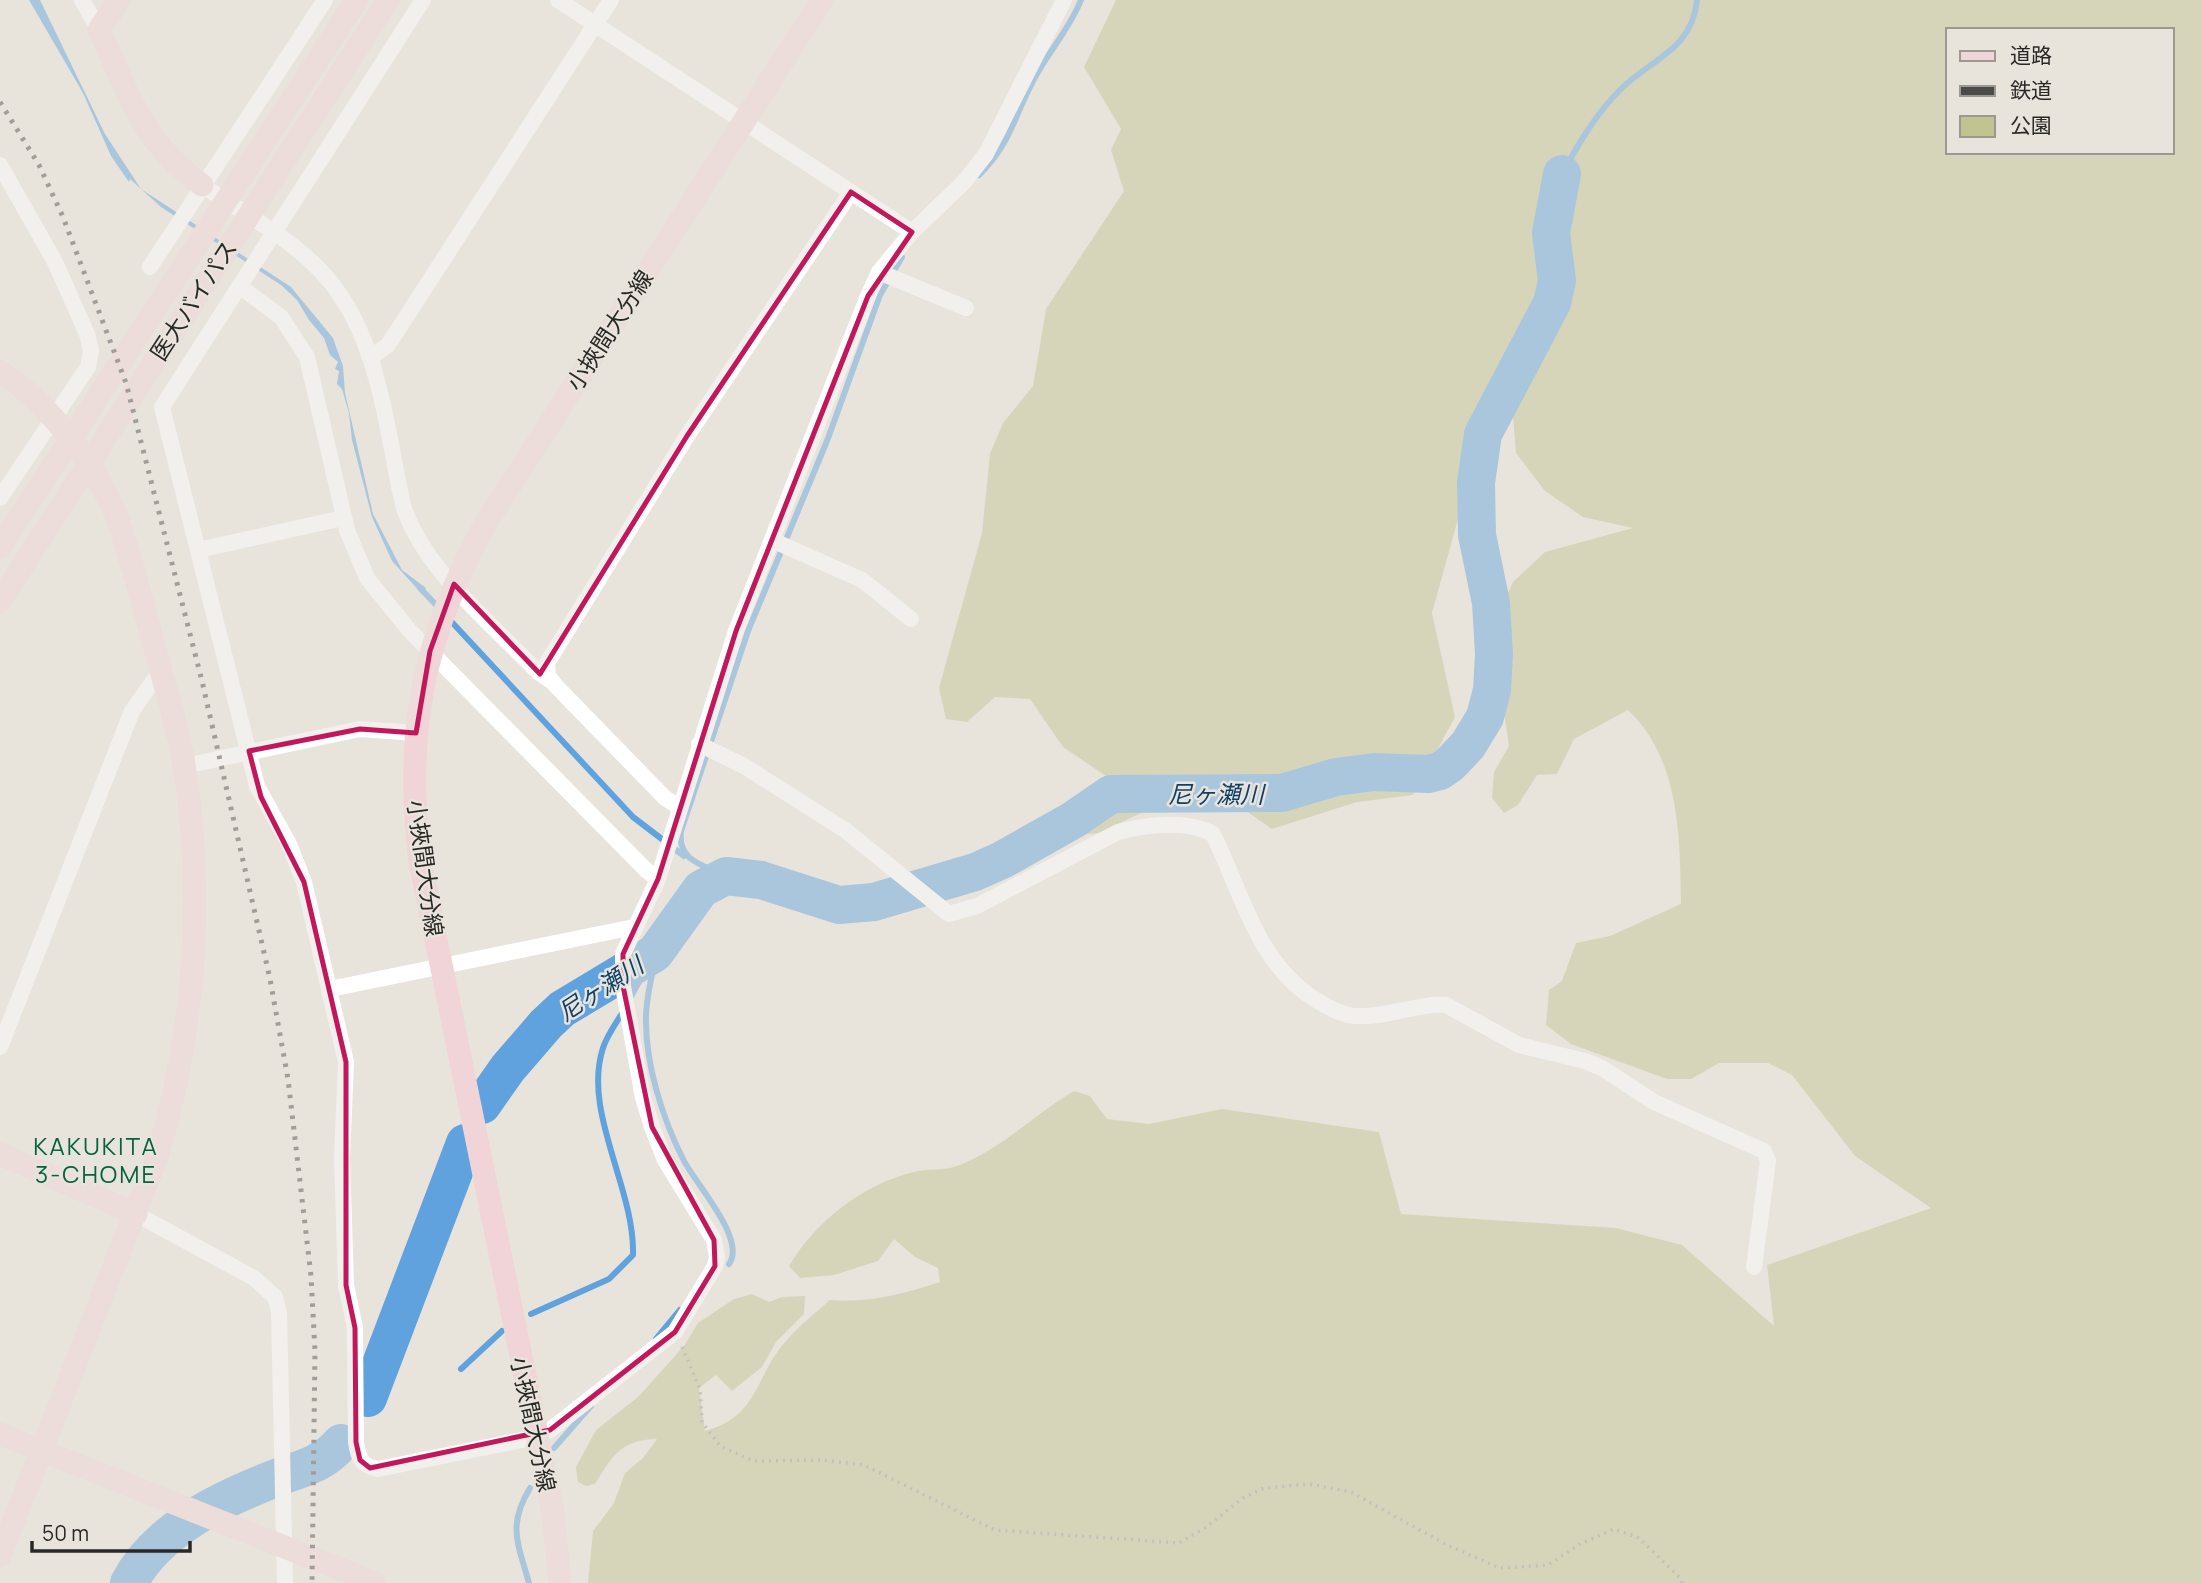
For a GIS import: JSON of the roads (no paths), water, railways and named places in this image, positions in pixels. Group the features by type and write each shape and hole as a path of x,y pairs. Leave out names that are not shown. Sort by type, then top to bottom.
{"main road":[{"path":"119,0 99,30 149,134 169,159 202,185"},
{"name":"医大バイパス","path":"0,547 357,0"},
{"name":"医大バイパス","path":"0,601 388,0"},
{"name":"小挾間大分線","path":"560,1583 553,1513 441,968 416,825 416,733 430,651 447,602 484,526 822,0"},
{"path":"0,371 54,418 101,485 117,517 184,766 195,893 189,1009 170,1112 136,1214 0,1556"},
{"path":"0,1154 136,1214"},
{"path":"0,1434 375,1583"}],"street":[{"path":"82,0 99,30"},
{"path":"150,267 325,0"},
{"path":"423,0 162,407 261,797 298,863 330,989 346,1076 342,1159 346,1285 355,1328 356,1442 360,1460 370,1468 392,1467 537,1437 551,1430 675,1332 711,1274 717,1248 660,1150 643,1098 621,965 634,927 658,878 736,631 879,272 912,232 964,182 986,154 1064,0"},
{"path":"558,0 912,232"},
{"path":"370,358 388,345 611,0"},
{"path":"0,165 55,262 87,334 91,350 88,367 0,498"},
{"path":"202,185 306,257 338,291 363,333 408,518 427,552 447,602 551,681 665,797 679,807"},
{"path":"551,681 547,663 557,646 687,436 850,192"},
{"path":"879,272 966,308"},
{"path":"239,286 281,317 307,357 343,518 367,578 430,651 646,870 658,878"},
{"path":"198,550 343,518"},
{"path":"774,541 862,580 911,619"},
{"path":"0,1047 132,711 160,670"},
{"path":"184,766 360,729 416,733"},
{"path":"699,744 744,766 821,814 909,880 949,914 977,906 1095,847 1118,832 1142,826 1202,828 1213,834 1268,957 1301,992 1326,1007 1352,1016 1385,1017 1435,1004 1446,1005 1519,1045 1585,1060 1654,1102 1764,1151 1768,1161 1754,1267"},
{"path":"330,989 634,927"},
{"path":"136,1214 254,1278 275,1297 279,1312 285,1583"}],"water":[{"path":"29,0 40,0 105,134 141,189 130,179 129,182 111,156 83,93"},
{"path":"141,189 291,287 333,338 343,366 345,393 373,514 402,570 426,588 422,594 392,561 372,517 352,440 349,413 342,389 337,384 339,371 335,369 338,362 330,355 324,338 297,300 281,285 161,207"}],"waterway":[{"path":"979,175 1005,142 1033,81 1071,21 1081,0"},
{"path":"1562,174 1603,109 1632,79 1678,43 1687,31 1697,0"},
{"name":"尼ヶ瀬川","path":"482,1105 508,1068 546,1024 562,1009 655,953 701,889 726,876 761,880 839,905 874,902 975,872 1002,860 1073,820 1111,794 1282,793 1336,777 1374,772 1428,774 1440,771 1450,764 1468,745 1485,717 1492,690 1494,654 1491,603 1477,535 1476,483 1483,434 1552,303 1557,281 1551,233 1562,174"},
{"path":"726,876 687,856 681,841 681,831 748,631 827,441 880,295 902,257"},
{"path":"420,588 439,608"},
{"path":"448,618 633,817 684,856"},
{"path":"629,1000 655,953"},
{"path":"655,959 646,1017 652,1072 662,1110 676,1145 726,1227 733,1254 729,1264"},
{"path":"531,1314 609,1279 633,1255 626,1203 604,1124 598,1073 603,1048 624,1010"},
{"name":"尼ヶ瀬川","path":"368,1398 465,1143"},
{"path":"656,1339 680,1310"},
{"path":"461,1369 502,1331"},
{"path":"554,1448 591,1406"},
{"name":"尼ヶ瀬川","path":"129,1583 156,1547 193,1518 255,1486 319,1461 341,1443"},
{"path":"529,1583 518,1545 517,1524 523,1501 530,1488"}],"railway":[{"path":"0,102 39,165 63,217 126,383 202,681 270,979 288,1079 311,1276 315,1351 312,1583"}],"district":[{"name":"KAKUKITA 3-CHOME","path":"96,1159"}]}
